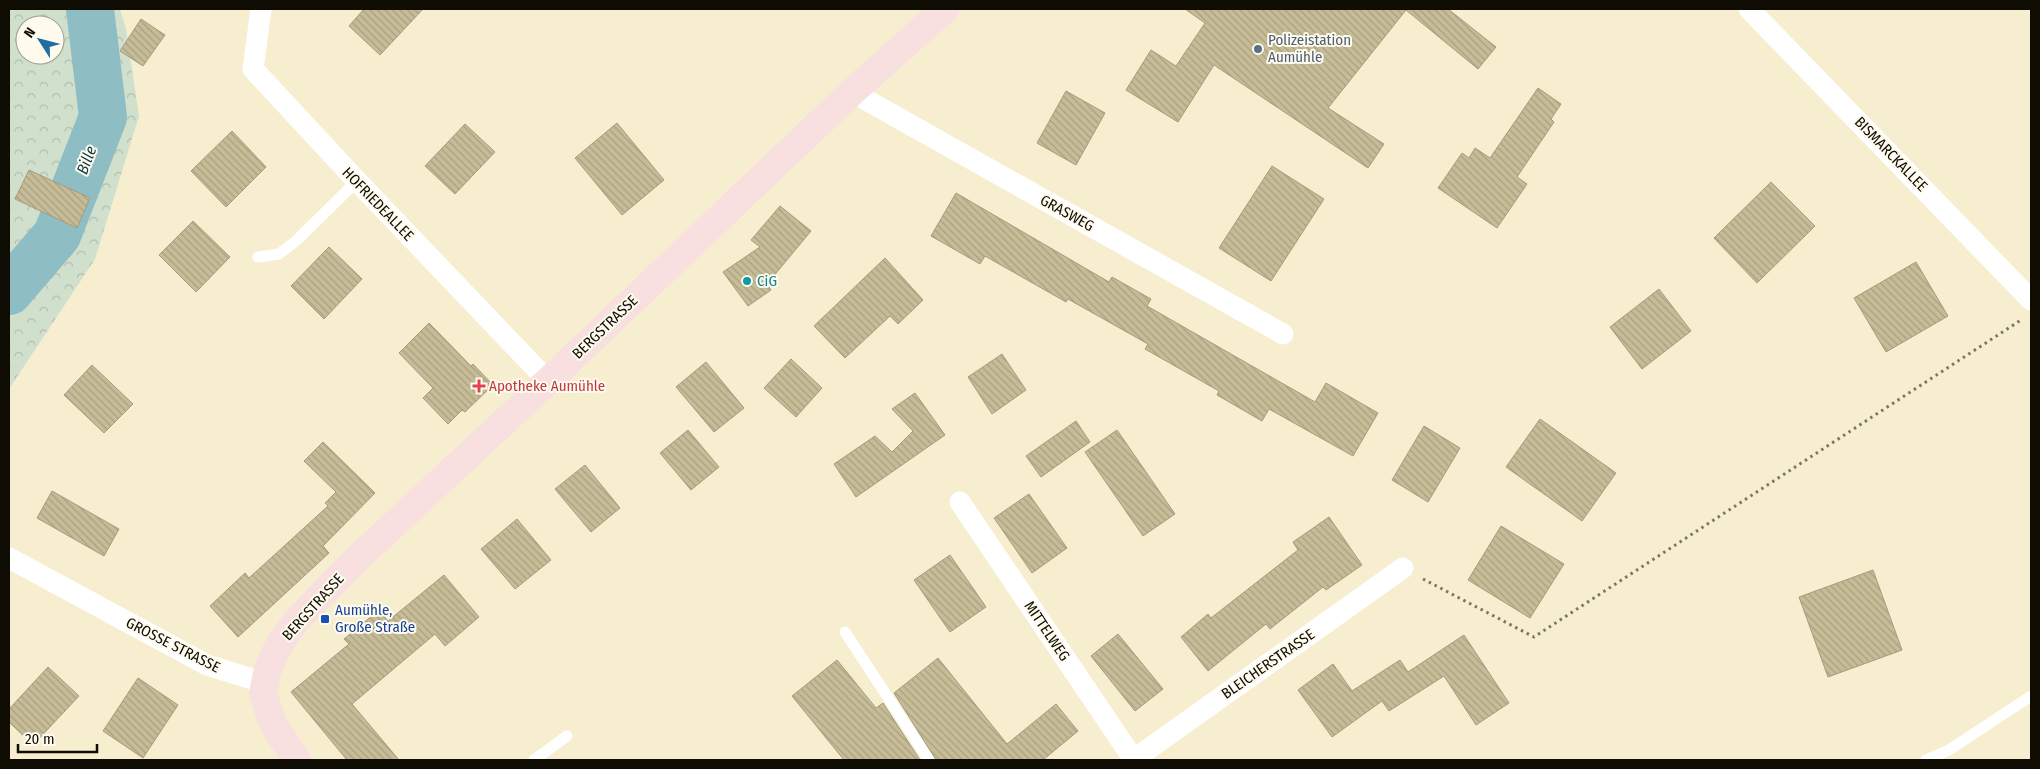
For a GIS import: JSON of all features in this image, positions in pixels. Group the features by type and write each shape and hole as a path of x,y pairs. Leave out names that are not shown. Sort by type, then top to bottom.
{"street":[{"name":"HOFRIEDEALLEE","path":"262,9 253,69 356,182 548,381"},
{"name":"BERGSTRASSE","path":"265,683 268,669 280,643 298,620 358,558 548,381 852,92 945,9"},
{"name":"BISMARCKALLEE","path":"1749,9 2027,309"},
{"name":"GRASWEG","path":"852,92 1282,334"},
{"name":"MITTELWEG","path":"960,502 1134,760"},
{"name":"GROSSE STRASSE","path":"9,558 207,664 265,683"},
{"name":"BLEICHERSTRASSE","path":"1134,760 1403,568"},
{"path":"265,683 263,693 273,724 297,760"}],"lane":[{"path":"258,257 279,254 297,240 356,182"},
{"path":"845,632 929,760"},
{"path":"1926,760 1949,750 2031,696"},
{"path":"534,760 567,736"}],"path":[{"path":"1403,568 1534,637 2027,309"}],"green space":[{"path":"9,9 81,9 126,29 139,116 95,259 9,389"},
{"path":"81,9 120,9 126,29"}],"building":[{"path":"364,9 423,9 380,55 349,26"},
{"path":"1185,9 1448,9 1496,47 1478,69 1406,10 1328,108 1384,144 1368,168 1214,65 1178,122 1126,90 1151,50 1176,66 1205,23"},
{"path":"141,19 165,35 143,66 120,51"},
{"path":"1538,88 1561,104 1551,119 1554,122 1517,177 1527,184 1497,228 1438,188 1462,153 1469,158 1475,148 1490,158"},
{"path":"1066,91 1105,113 1076,165 1037,143"},
{"path":"617,123 664,180 622,215 575,158"},
{"path":"465,124 495,152 455,194 425,166"},
{"path":"232,131 266,167 226,207 191,171"},
{"path":"1272,166 1324,199 1271,281 1219,248"},
{"path":"29,170 90,198 77,228 15,199"},
{"path":"1771,182 1815,226 1757,283 1714,238"},
{"path":"956,193 1109,282 1112,277 1151,299 1147,306 1315,402 1326,383 1378,413 1353,456 1269,409 1262,421 1217,395 1219,391 1145,349 1148,344 1068,299 1066,302 985,256 980,264 931,236"},
{"path":"780,206 811,231 767,284 771,290 748,306 723,272 760,247 751,240"},
{"path":"193,221 230,257 196,292 159,255"},
{"path":"329,247 362,279 324,319 291,286"},
{"path":"885,258 923,300 898,324 890,316 845,358 814,326"},
{"path":"1916,262 1948,316 1886,352 1854,298"},
{"path":"1659,289 1691,331 1642,369 1610,327"},
{"path":"429,323 471,366 473,364 493,385 465,412 462,410 448,424 423,398 433,388 399,353"},
{"path":"1002,354 1026,390 992,414 968,377"},
{"path":"791,359 822,388 796,417 764,388"},
{"path":"706,362 744,408 714,432 676,387"},
{"path":"92,365 133,404 104,433 64,395"},
{"path":"915,393 945,435 856,497 834,464 875,436 892,452 913,431 892,409"},
{"path":"1540,419 1616,473 1582,521 1506,467"},
{"path":"1076,421 1090,442 1041,477 1026,456"},
{"path":"1424,426 1460,448 1428,502 1392,480"},
{"path":"688,430 719,467 691,490 660,453"},
{"path":"1117,430 1175,514 1143,536 1085,452"},
{"path":"323,442 375,493 323,546 329,553 238,637 210,606 245,573 249,578 328,506 325,503 336,492 304,461"},
{"path":"585,465 620,508 591,532 555,489"},
{"path":"52,491 119,529 104,556 37,518"},
{"path":"1029,494 1067,548 1032,573 994,518"},
{"path":"1329,517 1362,565 1326,590 1323,587 1270,629 1266,624 1208,671 1181,637 1208,614 1211,618 1298,550 1293,542"},
{"path":"517,519 551,560 515,589 481,549"},
{"path":"1501,526 1564,564 1530,618 1468,580"},
{"path":"950,555 986,607 950,632 914,580"},
{"path":"1873,570 1902,650 1828,677 1799,597"},
{"path":"444,575 479,617 445,646 435,634 352,704 399,760 347,760 291,692 349,644 344,639 379,610 388,621"},
{"path":"1118,634 1163,689 1135,711 1091,656"},
{"path":"1464,635 1509,703 1476,725 1444,676 1389,711 1382,701 1332,737 1298,690 1333,664 1352,691 1400,660 1408,672"},
{"path":"938,658 1007,744 1056,704 1078,731 1043,760 936,760 894,693"},
{"path":"837,660 876,708 883,703 920,760 844,760 792,696"},
{"path":"48,667 79,696 33,745 9,722 9,709"},
{"path":"138,678 178,705 143,758 103,731"}],"waterway":[{"name":"Bille","path":"9,291 57,235 103,117 90,9"}],"place":[{"name":"Polizeistation Aumühle","path":"1258,49"},
{"name":"CiG","path":"747,281"},
{"name":"Apotheke Aumühle","path":"479,386"},
{"name":"Aumühle, Große Straße","path":"325,619"}]}
